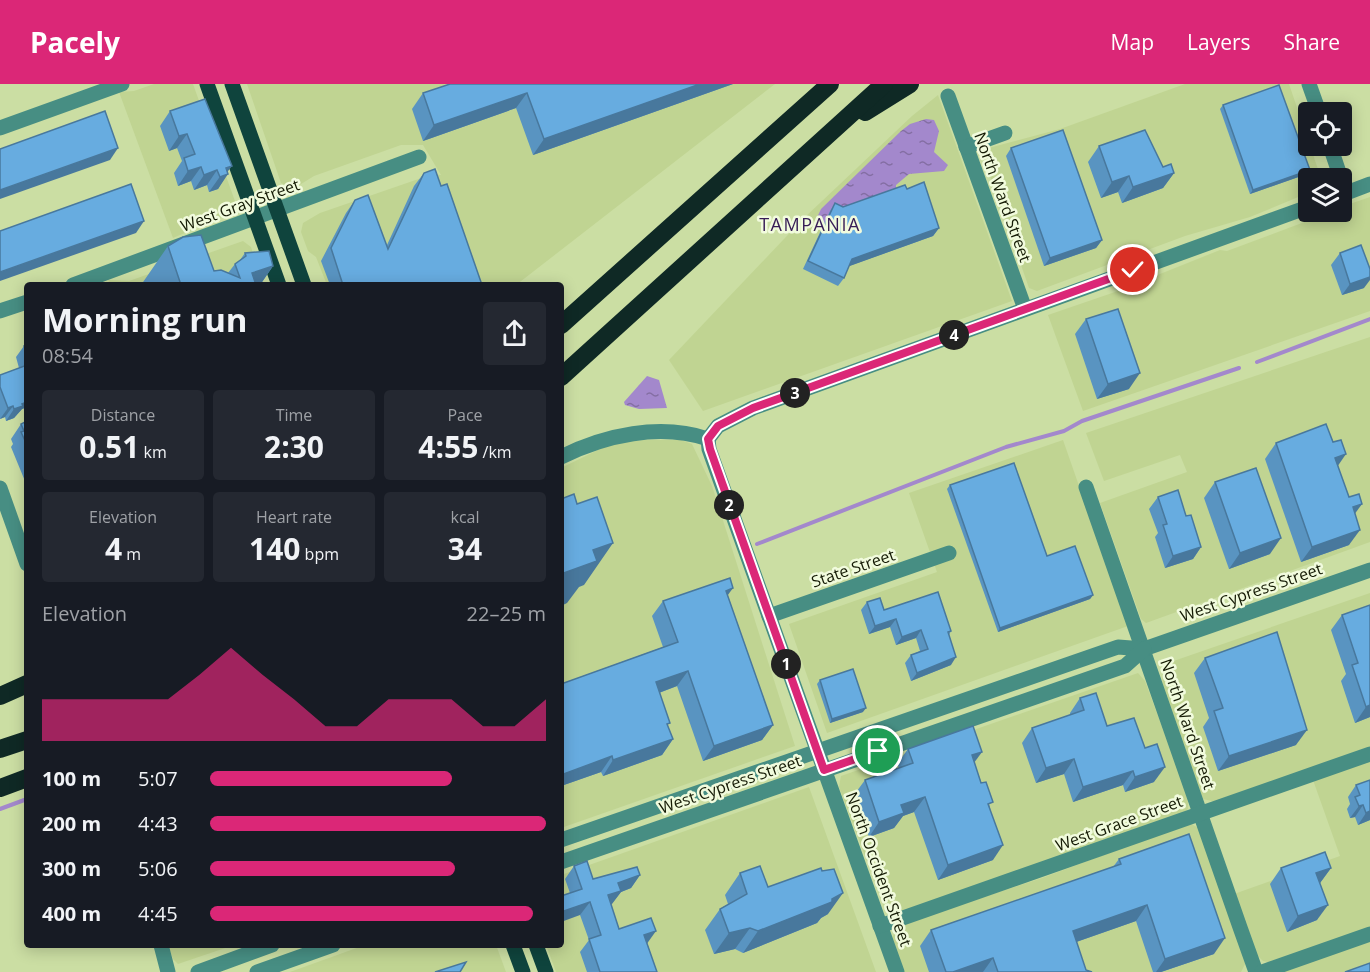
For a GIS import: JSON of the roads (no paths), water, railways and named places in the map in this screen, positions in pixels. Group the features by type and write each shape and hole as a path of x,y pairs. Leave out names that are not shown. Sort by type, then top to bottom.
{"highway":[{"path":"564,322 830,84"},
{"path":"564,374 884,84"},
{"path":"810,152 846,124 910,84"},
{"path":"0,696 24,685"},
{"path":"0,703 24,695"},
{"path":"0,788 24,779"}],"main road":[{"path":"207,84 278,282"},
{"path":"232,84 303,282"},
{"path":"514,948 523,972"},
{"path":"537,948 546,972"}],"street":[{"path":"0,128 122,84"},
{"path":"1309,84 1315,102"},
{"name":"North Ward Street","path":"948,96 1025,309"},
{"path":"966,147 1005,133"},
{"name":"West Gray Street","path":"81,282 419,157"},
{"path":"1352,191 1370,184"},
{"path":"564,456 581,448 629,434 677,432 708,439 718,426 753,408 1298,211"},
{"path":"0,311 24,303"},
{"name":"North Occident Street","path":"708,439 897,972"},
{"name":"North Ward Street","path":"1086,487 1256,972"},
{"path":"0,488 24,556"},
{"name":"State Street","path":"769,616 949,554"},
{"name":"West Cypress Street","path":"564,861 1125,666 1144,649 1370,570"},
{"name":"West Cypress Street","path":"564,839 1118,647 1144,649"},
{"name":"West Grace Street","path":"880,926 1370,754"},
{"path":"651,809 657,828"},
{"path":"1262,972 1370,934"},
{"path":"162,948 168,972"},
{"path":"198,972 264,948"},
{"path":"257,972 325,948"}],"water":[{"path":"926,119 934,120 939,131 934,152 948,165 944,171 909,174 896,185 896,194 822,228 813,226 821,209 901,131 910,124"},
{"path":"647,376 659,380 667,408 639,409 625,405 624,402"}],"waterway":[{"path":"1257,362 1370,319"},
{"path":"757,544 1006,447 1064,431 1082,421 1239,368"},
{"path":"0,809 24,800"}],"district":[{"name":"TAMPANIA","path":"810,224"}]}
